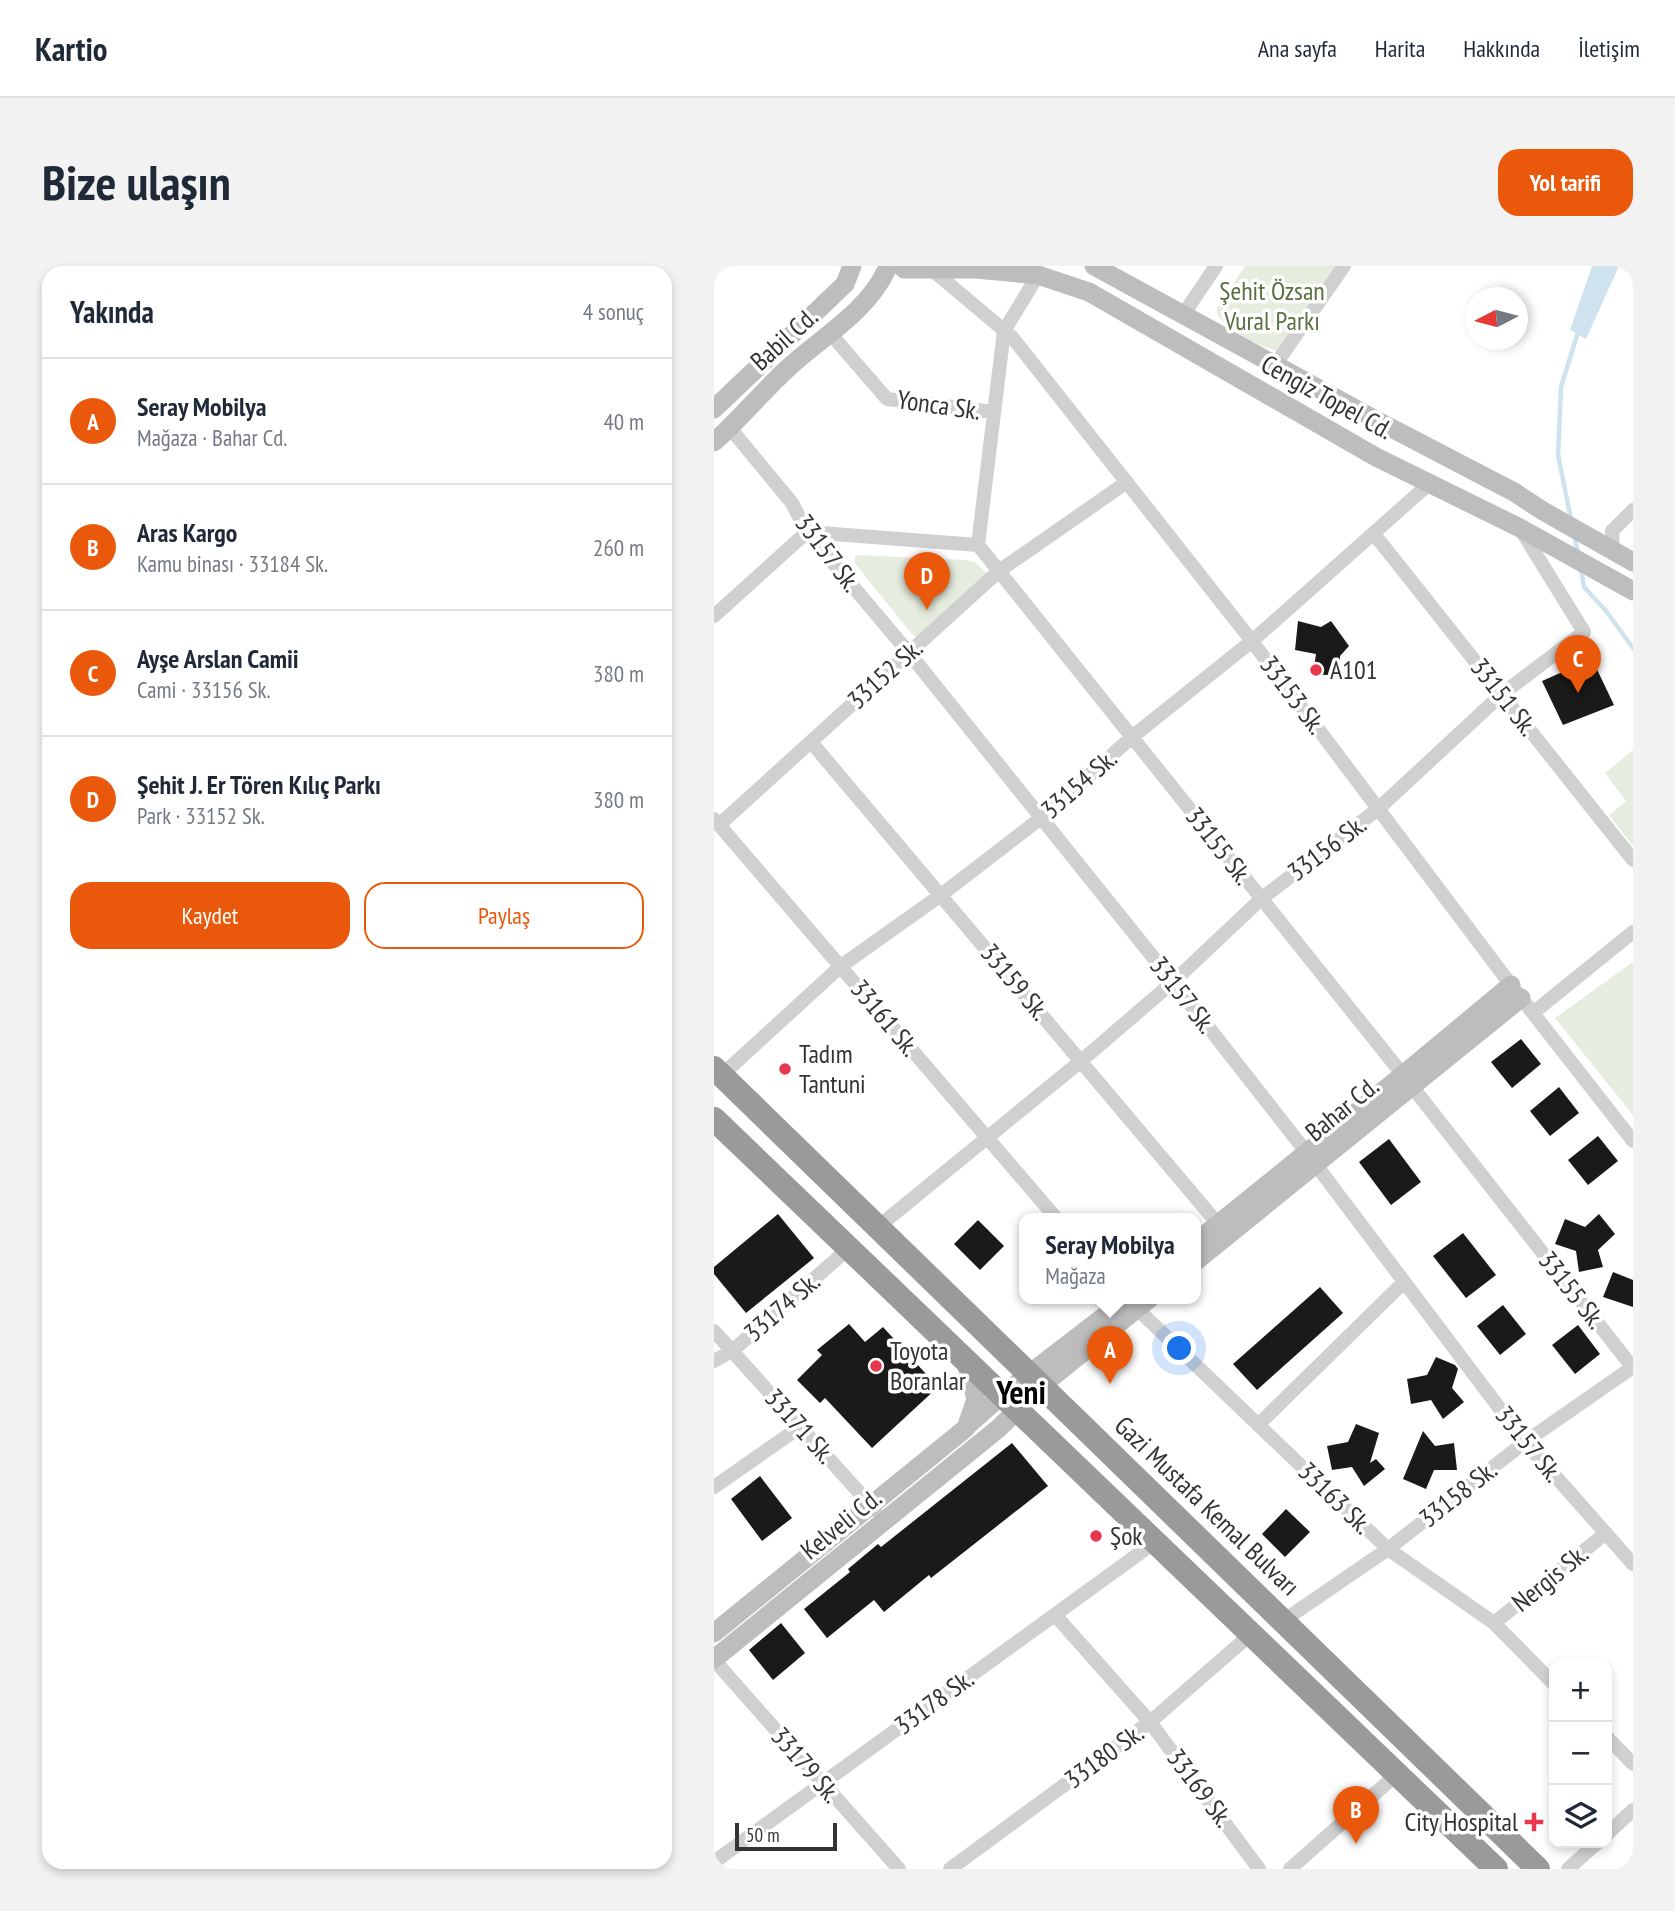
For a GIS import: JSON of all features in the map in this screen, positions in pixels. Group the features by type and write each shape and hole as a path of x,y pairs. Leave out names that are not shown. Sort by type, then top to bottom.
{"highway":[{"name":"Gazi Mustafa Kemal Bulvarı","path":"718,1072 1538,1869"},
{"path":"714,1119 965,1359 1006,1411 1155,1542 1496,1869"}],"street":[{"name":"Babil Cd.","path":"714,409 845,284 852,266"},
{"name":"Cengiz Topel Cd.","path":"1094,266 1514,492 1543,512 1633,562"},
{"path":"1183,315 1216,266"},
{"path":"1275,365 1344,266"},
{"name":"Babil Cd.","path":"714,442 786,370 865,303 893,268"},
{"name":"Cengiz Topel Cd.","path":"893,268 976,269 1038,275 1089,292 1376,457 1520,528 1633,591"},
{"name":"33153 Sk.","path":"931,269 1012,337 1252,641 1521,999 1633,1141"},
{"path":"714,616 807,533 978,545 1004,331 1038,275"},
{"name":"Yonca Sk.","path":"829,332 887,399 994,412"},
{"name":"33157 Sk.","path":"730,428 792,503 807,533 909,653 1173,982 1525,1442 1633,1564"},
{"name":"33152 Sk.","path":"716,822 811,742 999,571 1127,482"},
{"name":"33154 Sk.","path":"718,1072 841,966 941,895 1041,818 1132,737 1252,641 1430,483"},
{"path":"1613,552 1612,531 1633,510"},
{"name":"33156 Sk.","path":"878,1227 1082,1061 1173,982 1261,899 1378,809 1502,694 1584,632 1520,528"},
{"name":"33151 Sk.","path":"1374,534 1633,860"},
{"name":"33155 Sk.","path":"978,545 1408,1081 1633,1367"},
{"name":"33159 Sk.","path":"811,742 1218,1224"},
{"name":"33161 Sk.","path":"716,822 1052,1213"},
{"name":"Bahar Cd.","path":"1201,1257 1311,1159 1408,1081 1521,999 1633,932"},
{"name":"Bahar Cd.","path":"1201,1238 1311,1159"},
{"name":"33174 Sk.","path":"714,1361 732,1350 848,1249"},
{"path":"1258,1425 1404,1282"},
{"path":"1035,1380 1130,1304"},
{"name":"33163 Sk.","path":"1137,1304 1388,1549 1494,1623 1549,1679"},
{"name":"33171 Sk.","path":"714,1331 886,1522"},
{"path":"965,1359 976,1399 966,1428"},
{"name":"33158 Sk.","path":"1283,1621 1388,1549 1525,1442 1633,1367"},
{"name":"Kelveli Cd.","path":"714,1660 886,1522 1006,1411 1035,1380"},
{"name":"Kelveli Cd.","path":"714,1633 982,1413 1006,1411"},
{"path":"714,1487 800,1427"},
{"name":"Nergis Sk.","path":"1494,1623 1606,1533"},
{"name":"33178 Sk.","path":"714,1862 1155,1542"},
{"name":"33169 Sk.","path":"1055,1615 1150,1722 1259,1869"},
{"name":"33180 Sk.","path":"950,1869 1150,1722 1251,1634"},
{"name":"33179 Sk.","path":"714,1660 898,1869"},
{"path":"1612,1742 1633,1764"},
{"path":"1290,1869 1397,1774"},
{"path":"1612,1829 1633,1810"},
{"path":"1568,1869 1591,1848"}],"green space":[{"name":"Şehit Özsan Vural Parkı","path":"1245,266 1339,266 1279,352 1241,335 1218,315 1217,308"},
{"path":"856,555 966,560 976,563 987,574 921,641 911,633 857,566 854,562"},
{"path":"1633,750 1633,846 1609,815 1626,801 1605,773"},
{"path":"1633,962 1633,1115 1555,1018"}],"water":[{"path":"1592,266 1619,266 1586,339 1570,330"}],"building":[{"path":"1298,621 1321,627 1331,621 1349,646 1340,656 1340,676 1313,674 1316,654 1295,650"},
{"path":"1592,659 1614,705 1563,725 1542,681"},
{"path":"1521,1039 1541,1064 1512,1088 1491,1062"},
{"path":"1559,1087 1579,1113 1550,1136 1530,1111"},
{"path":"1598,1136 1618,1161 1588,1185 1568,1160"},
{"path":"1389,1139 1421,1182 1391,1205 1359,1162"},
{"path":"778,1214 814,1258 746,1313 714,1274 714,1267"},
{"path":"1599,1214 1615,1234 1598,1250 1603,1267 1579,1272 1576,1251 1555,1244 1565,1219 1585,1227"},
{"path":"978,1220 1004,1246 980,1270 954,1244"},
{"path":"1463,1233 1496,1275 1466,1298 1433,1256"},
{"path":"1613,1272 1633,1280 1633,1307 1603,1297"},
{"path":"1320,1287 1343,1313 1257,1390 1233,1364"},
{"path":"1503,1305 1526,1334 1500,1355 1477,1326"},
{"name":"Toyota Boranlar","path":"849,1324 865,1342 883,1327 938,1387 872,1448 825,1398 820,1403 797,1380 822,1355 817,1350"},
{"path":"1578,1325 1600,1354 1575,1374 1552,1345"},
{"path":"1436,1357 1458,1369 1452,1388 1464,1402 1443,1419 1431,1400 1411,1404 1407,1379 1427,1375"},
{"path":"1356,1424 1379,1433 1370,1463 1376,1459 1385,1469 1364,1486 1352,1467 1332,1470 1327,1446 1348,1442"},
{"path":"1423,1431 1435,1446 1454,1443 1457,1470 1434,1470 1426,1489 1403,1479"},
{"path":"1012,1443 1048,1486 884,1612 874,1600 827,1638 804,1609 850,1572 848,1569 878,1544 881,1547"},
{"path":"760,1476 792,1518 762,1541 731,1499"},
{"path":"1286,1509 1310,1532 1285,1557 1262,1534"},
{"path":"781,1623 805,1653 773,1680 749,1650"}],"waterway":[{"path":"1571,519 1558,455 1561,387 1579,329"},
{"path":"1574,534 1578,553"},
{"path":"1581,569 1584,587 1606,611 1633,648"}],"place":[{"name":"Şehit J. Er Tören Kılıç Parkı","path":"927,610"},
{"name":"A101","path":"1316,670"},
{"name":"Ayşe Arslan Camii","path":"1578,693"},
{"name":"Tadım Tantuni","path":"785,1069"},
{"name":"Toyota Boranlar","path":"876,1366"},
{"name":"Seray Mobilya","path":"1110,1384"},
{"name":"Şok","path":"1096,1536"},
{"name":"City Hospital","path":"1534,1822"},
{"name":"Aras Kargo","path":"1356,1844"}],"district":[{"name":"Yeni","path":"1021,1392"}]}
